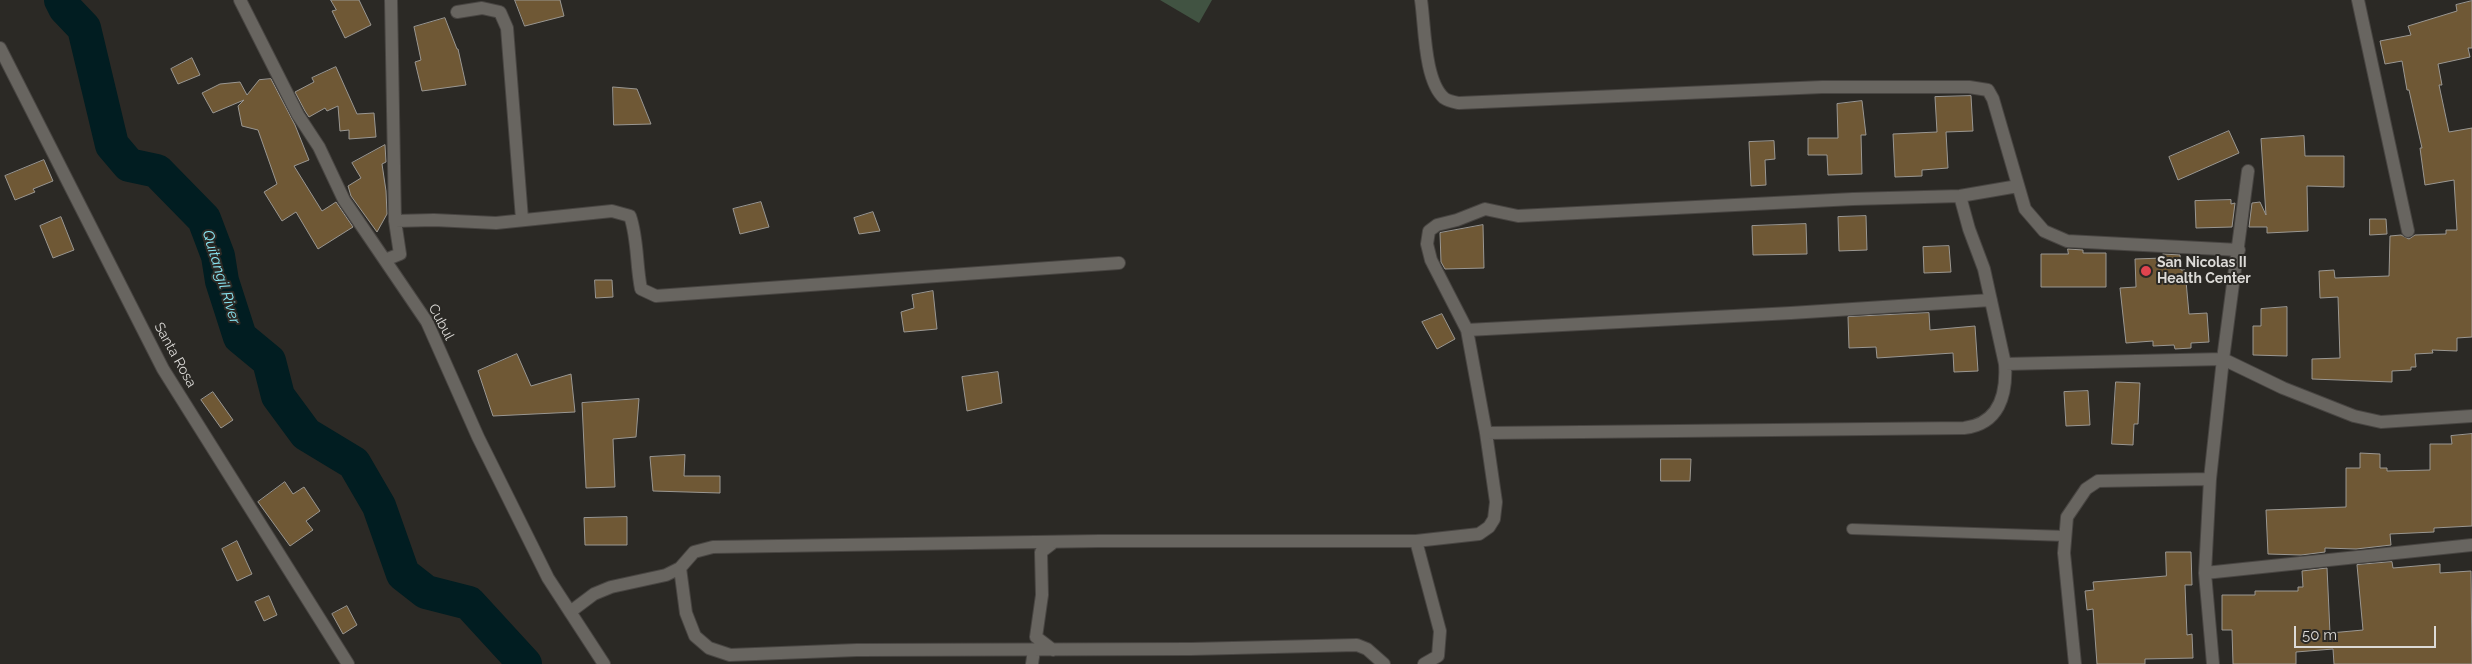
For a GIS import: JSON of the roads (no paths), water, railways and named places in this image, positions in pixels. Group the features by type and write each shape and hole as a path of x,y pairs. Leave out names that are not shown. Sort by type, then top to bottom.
{"street":[{"name":"Cubul","path":"240,0 298,116 319,147 344,200 427,322 478,437 548,578 604,664"},
{"path":"385,260 400,254 395,221 391,0"},
{"path":"1421,0 1431,74 1437,89 1446,99 1459,103 1822,87 1969,87 1988,90 1993,99 2025,209 2044,231 2067,241 2239,250"},
{"path":"2358,0 2408,230"},
{"path":"457,12 482,8 500,12 507,28 522,219"},
{"name":"Santa Rosa","path":"1,50 163,369 348,664"},
{"path":"2213,664 2205,573 2210,479 2223,359 2248,172"},
{"path":"570,612 594,594 610,587 648,581 680,568 694,552 732,546 1416,540 1480,534 1489,527 1494,518 1496,502 1486,434 1466,330 1431,260 1427,244 1429,231 1437,225 1457,220 1485,208 1518,216 1853,199 1960,196 2018,186"},
{"path":"1486,434 1971,427 1988,419 1997,410 2003,398 2006,382 2004,364 1984,269 1969,229 1960,196"},
{"path":"395,221 434,220 496,223 612,211 630,216 635,229 636,268 641,289 656,296 1119,263"},
{"path":"1466,330 1790,314 1991,300"},
{"path":"2004,364 2223,359 2284,388 2354,416 2381,422 2472,416"},
{"path":"2075,664 2064,553 2067,517 2086,489 2098,481 2210,479"},
{"path":"1416,540 1440,631 1438,656 1424,664"},
{"path":"1053,650 1036,637 1042,595 1041,552 1054,542"},
{"path":"2205,573 2472,545"},
{"path":"680,568 686,613 695,636 709,648 730,655 857,650 1191,650 1357,645 1367,649 1384,664"},
{"path":"1032,664 1034,650"}],"lane":[{"path":"1852,529 2066,536"}],"waterway":[{"name":"Quitangil River","path":"61,0 65,8 84,28 112,145 129,165 157,171 204,219 218,256 222,281 240,337 269,361 278,396 306,434 354,463 379,506 403,574 426,592 469,603 525,664"}],"place":[{"name":"San Nicolas II Health Center","path":"2146,271"}]}
